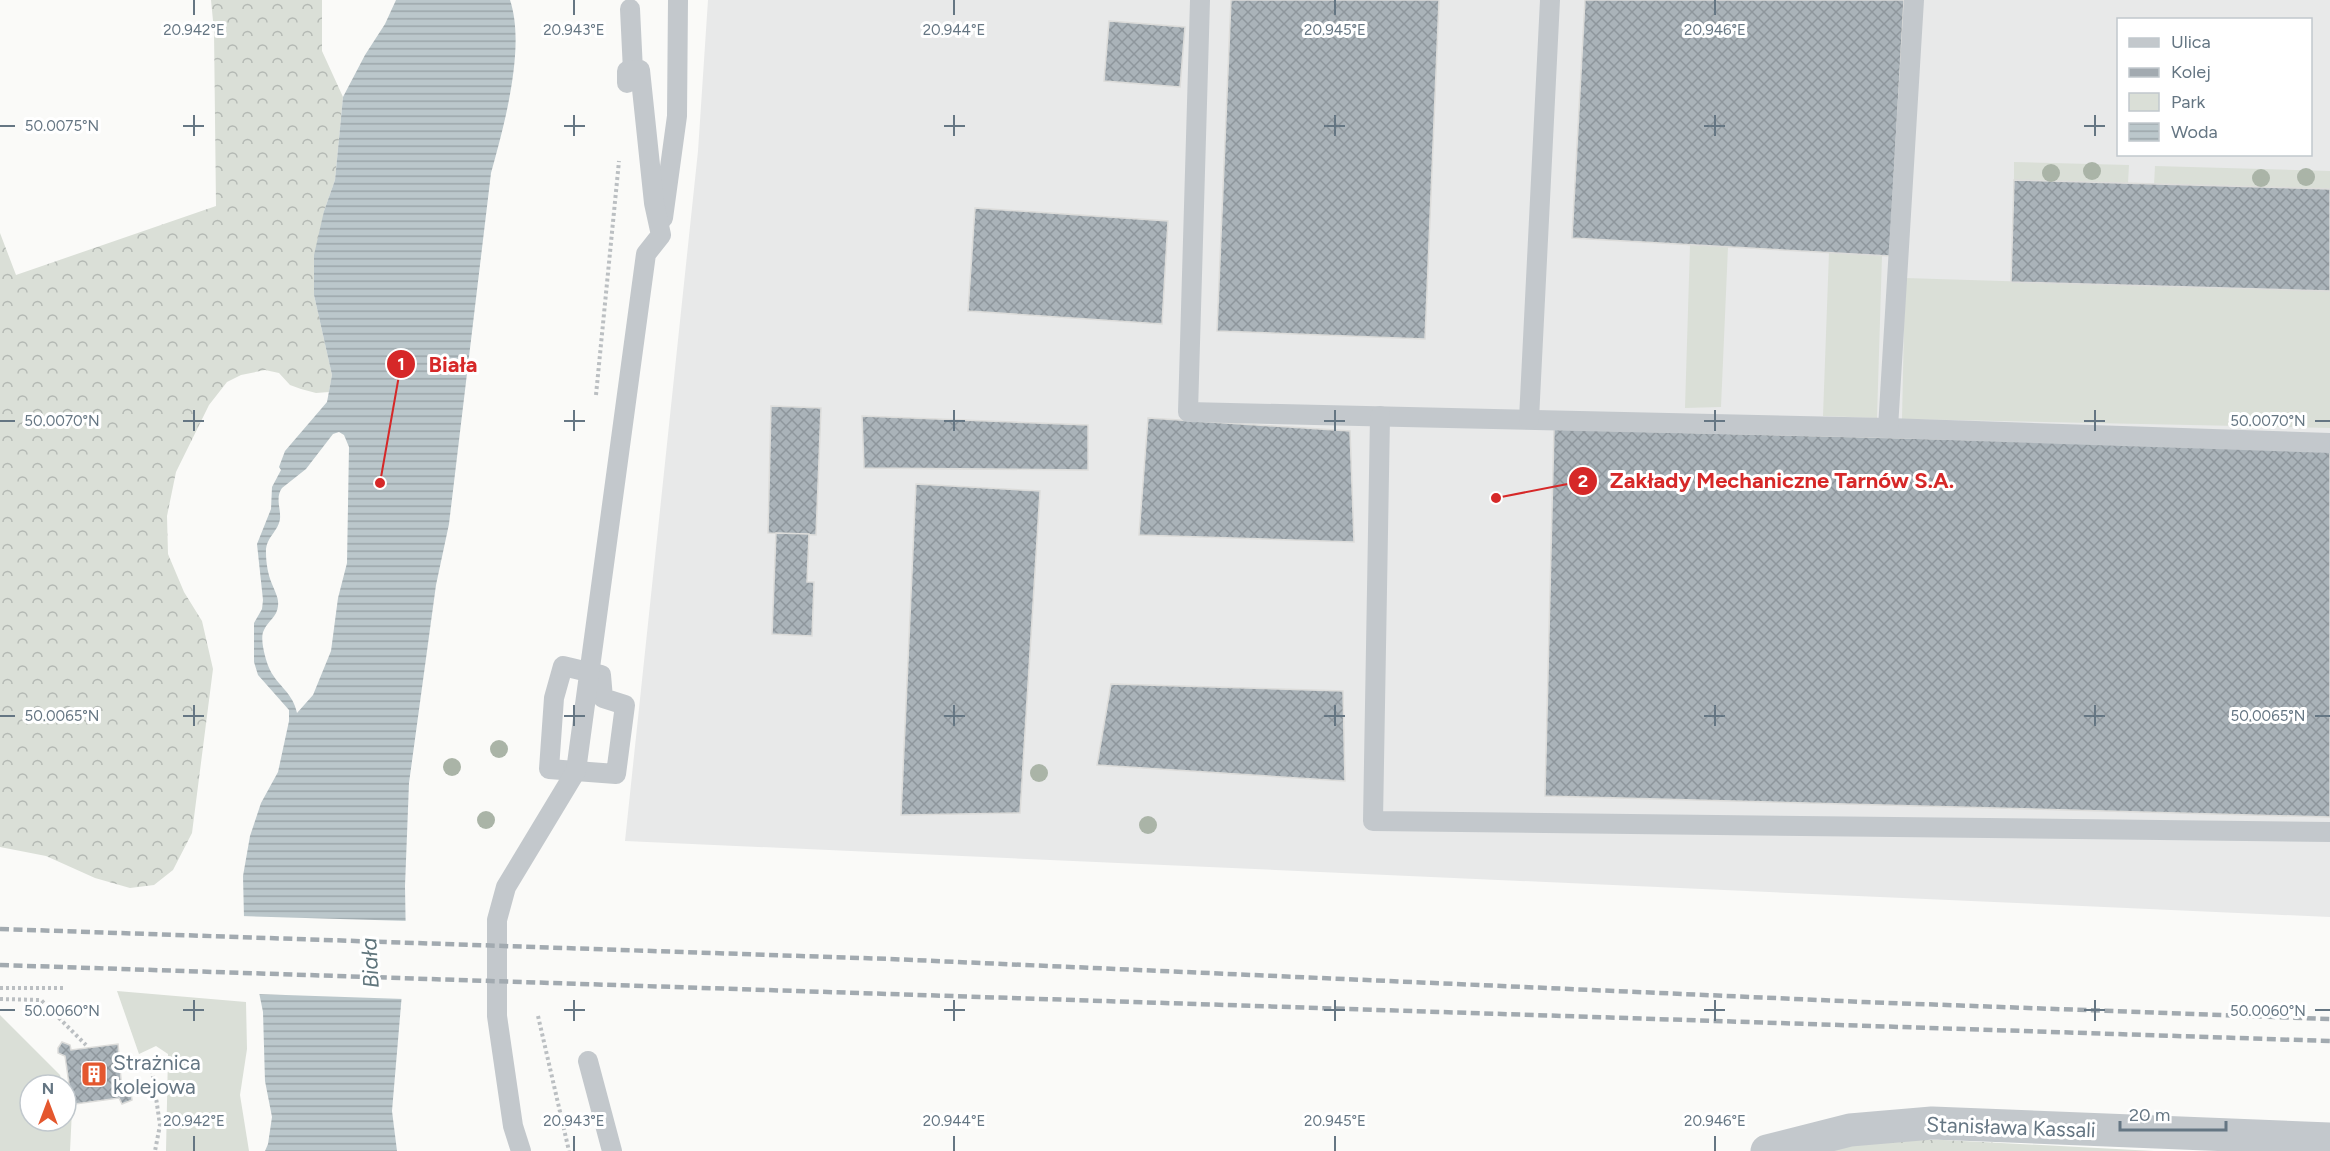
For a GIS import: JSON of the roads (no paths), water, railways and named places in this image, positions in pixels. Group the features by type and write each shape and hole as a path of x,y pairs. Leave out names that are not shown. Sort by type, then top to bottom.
{"street":[{"name":"Stanisława Kassali","path":"1767,1151 1850,1130 1932,1123 2330,1139"}],"lane":[{"path":"521,1151 513,1125 497,1016 496,920 506,887 576,771 646,254 661,235 677,116 678,0"},
{"path":"1200,0 1188,412 1888,428 2330,443"},
{"path":"1529,419 1550,0"},
{"path":"1888,428 1914,0"},
{"path":"629,3 630,77 640,70 654,203 661,235"},
{"path":"1380,416 1372,820 2330,832"},
{"path":"563,666 590,672 601,675 603,698 625,705 616,774 549,769 554,698 563,666"},
{"path":"588,1061 612,1151"}],"water":[{"path":"396,0 510,0 516,40 514,63 507,110 491,173 449,524 436,585 409,783 405,886 406,946 392,1111 397,1151 265,1151 272,1117 265,1081 263,1012 244,918 243,876 250,836 261,803 278,772 289,721 289,710 258,675 254,662 254,623 262,609 263,600 257,544 271,509 272,487 281,470 279,467 285,451 327,402 332,375 314,295 314,255 324,211 335,180 343,97 365,55 385,24","holes":["339,432 344,435 349,447 347,563 338,598 331,651 313,695 297,713 289,695 273,676 264,650 263,634 276,613 278,603 268,573 266,548 280,519 279,499 282,488 306,469 333,434"]}],"railway":[{"path":"0,929 890,959 1864,1002 2330,1019"},
{"path":"0,965 2330,1041"}],"place":[{"name":"Biała","path":"380,483"},
{"name":"Zakłady Mechaniczne Tarnów S.A.","path":"1496,498"},
{"name":"Strażnica kolejowa","path":"94,1074"}]}
